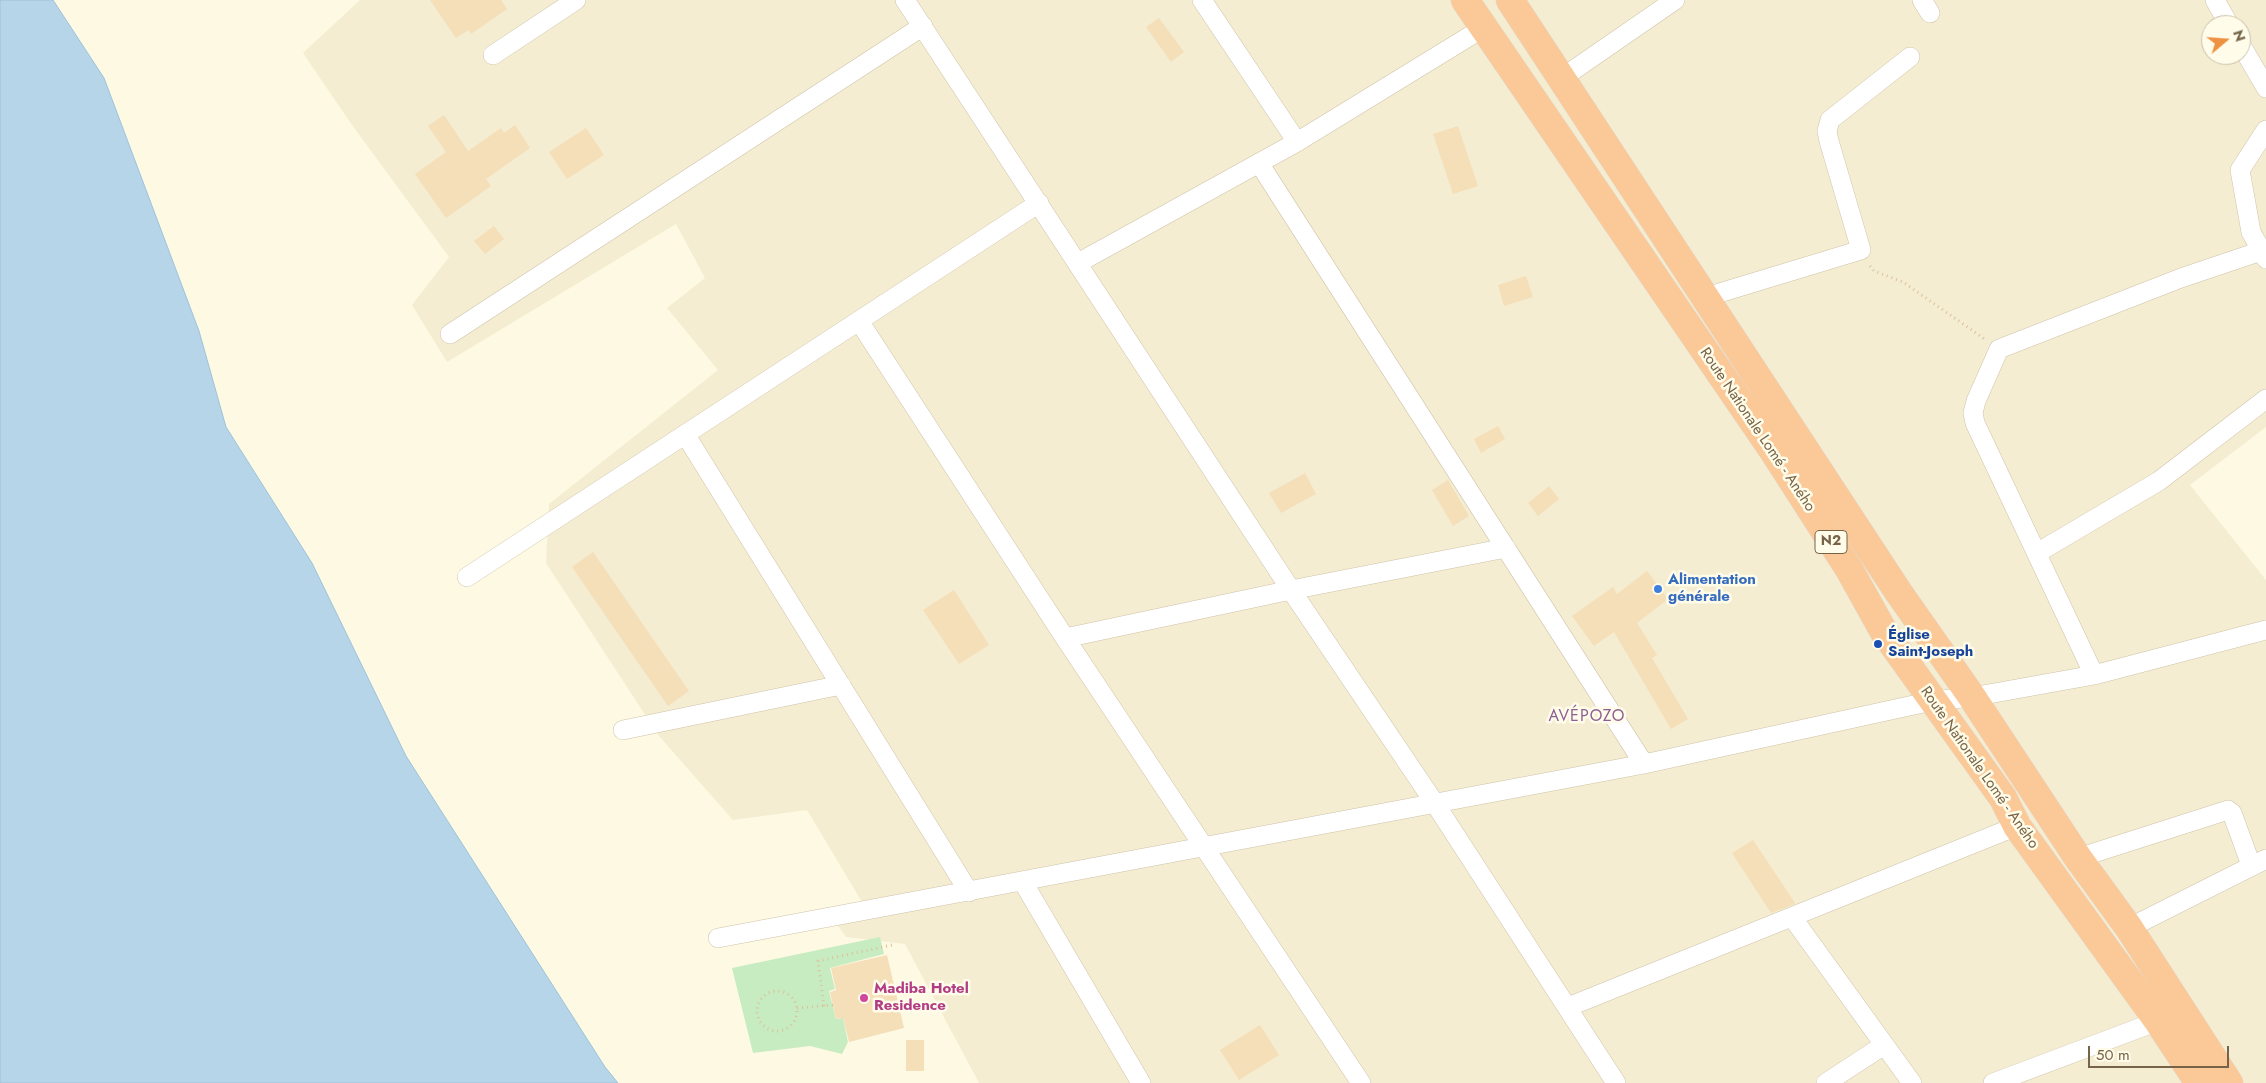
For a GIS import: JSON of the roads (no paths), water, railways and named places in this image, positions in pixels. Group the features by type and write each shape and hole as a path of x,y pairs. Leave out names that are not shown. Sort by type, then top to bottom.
{"highway":[{"name":"Route Nationale Lomé - Aného","path":"1465,0 1772,449 1849,569 1884,632 2003,798 2017,826 2158,1021 2199,1083"},
{"name":"Route Nationale Lomé - Aného","path":"1510,0 1899,593 1972,697 2078,858 2128,928 2229,1083"}],"street":[{"path":"493,55 576,0"},
{"path":"905,0 1291,590 1434,802 1568,1007 1610,1082"},
{"path":"1202,0 1297,142"},
{"path":"1562,78 1675,0"},
{"path":"2215,0 2224,15"},
{"path":"450,334 923,26"},
{"path":"1078,262 1297,142 1483,28"},
{"path":"1706,297 1861,250 1827,131 1830,120 1910,56"},
{"path":"2251,62 2266,88"},
{"path":"2094,674 1974,423 1973,413 1976,401 1999,349 2181,278 2263,255 2252,232 2240,170 2266,130"},
{"path":"1259,163 1644,764"},
{"path":"467,577 1039,203"},
{"path":"859,321 1065,638 1206,846 1361,1083"},
{"path":"2037,553 2159,481 2266,399"},
{"path":"685,434 969,892"},
{"path":"1065,638 1291,590 1506,548"},
{"path":"718,938 1644,764 1932,701 1972,697 2094,674 2266,630"},
{"path":"623,730 841,685"},
{"path":"2078,858 2228,810 2232,813 2259,862 2128,928"},
{"path":"1568,1007 2017,826"},
{"path":"1023,882 1141,1083"},
{"path":"1792,917 1912,1083"},
{"path":"1994,1083 2158,1021"},
{"path":"1826,1083 1884,1045"}],"water":[{"path":"0,0 53,0 104,78 199,331 226,427 312,563 406,756 605,1067 618,1083 0,1083"}],"place":[{"name":"Alimentation générale","path":"1658,589"},
{"name":"Église Saint-Joseph","path":"1878,644"},
{"name":"Madiba Hotel Residence","path":"864,998"}],"district":[{"name":"AVÉPOZO","path":"1587,717"}]}
